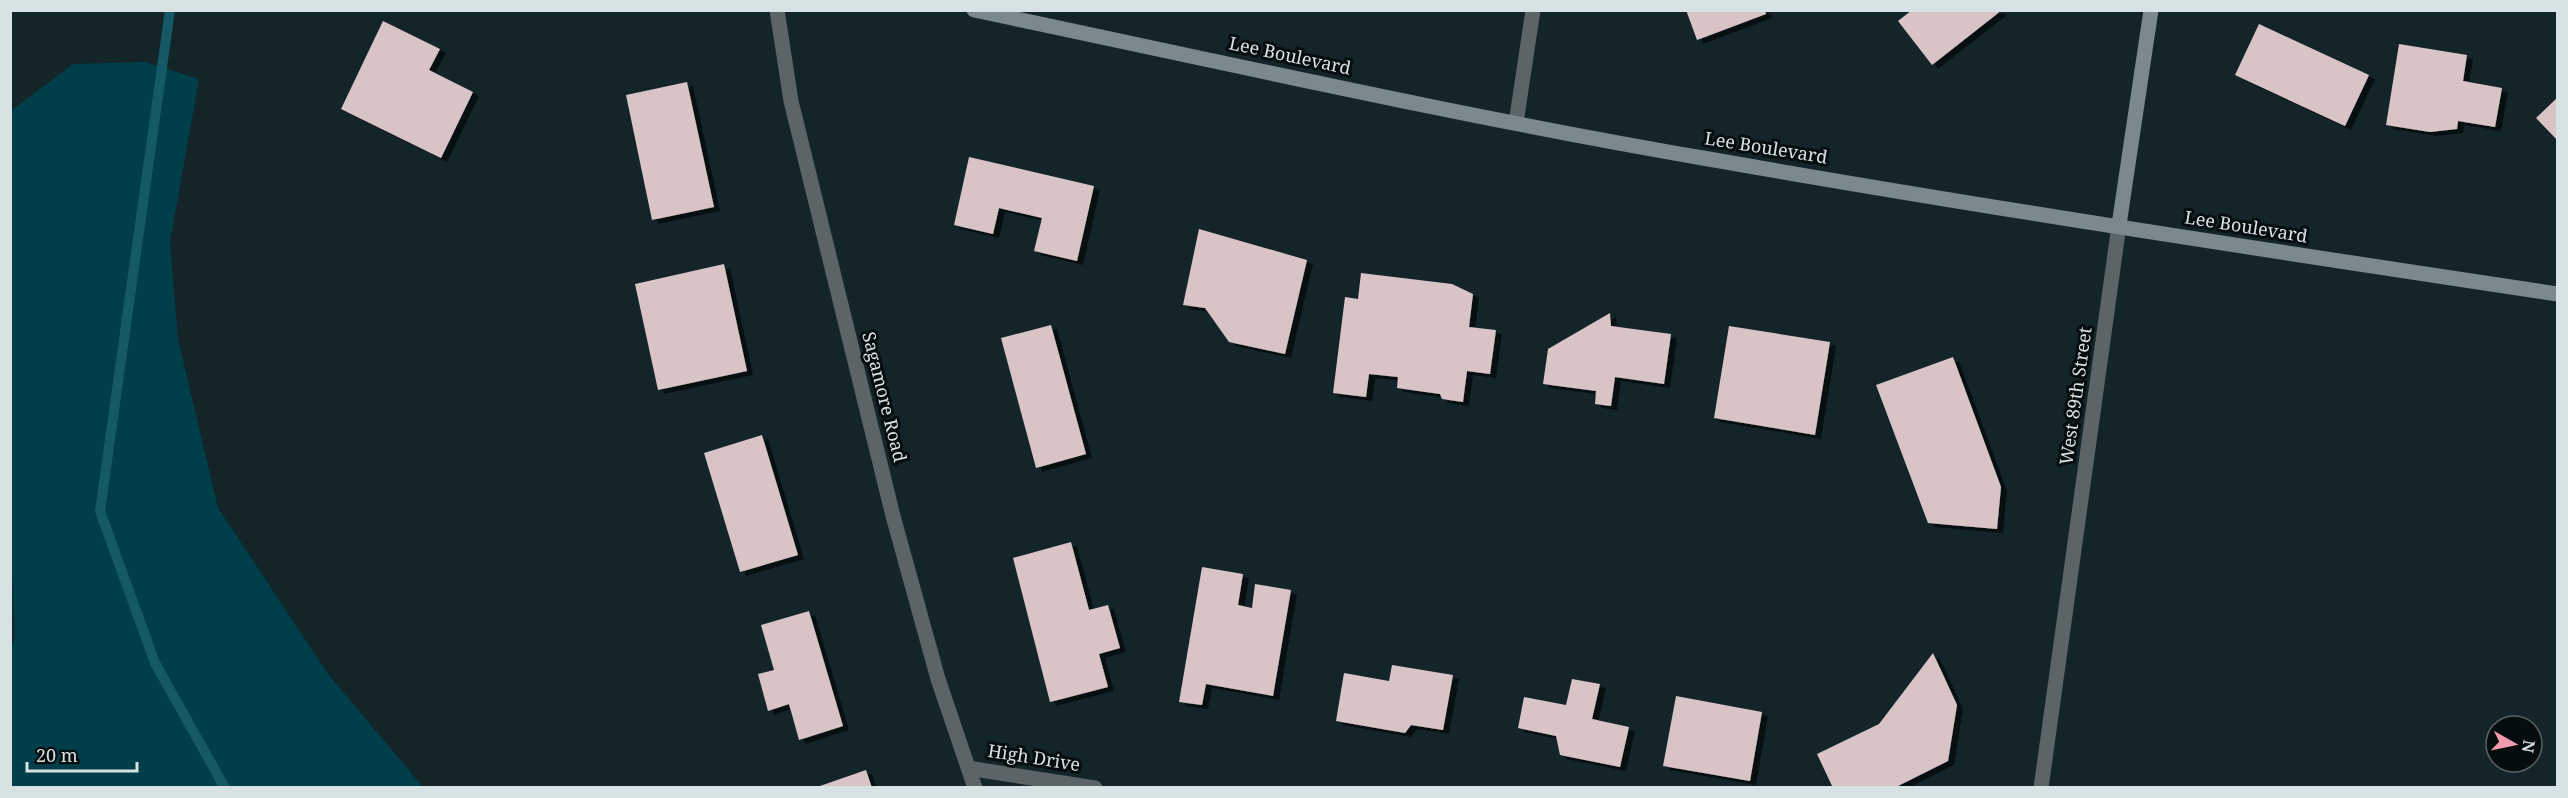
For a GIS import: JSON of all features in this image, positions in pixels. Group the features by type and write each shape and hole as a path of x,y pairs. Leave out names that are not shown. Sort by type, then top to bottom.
{"street":[{"name":"Sagamore Road","path":"777,10 791,101 893,516 938,679 975,788"},
{"name":"Lee Boulevard","path":"974,10 1516,123 1702,158 2558,294"},
{"path":"1516,123 1533,10"},
{"name":"West 89th Street","path":"2041,788 2151,10"},
{"name":"High Drive","path":"968,768 1095,788"}],"shaded area":[{"path":"145,62 199,79 170,242 178,339 218,508 328,674 423,787 11,787 10,652 15,638 10,531 11,111 73,64"}],"building":[{"path":"1686,10 1765,10 1766,14 1697,40"},
{"path":"1912,10 2002,10 1932,65 1898,21"},
{"path":"383,21 440,49 429,70 473,92 441,158 341,109"},
{"path":"2259,24 2369,75 2345,126 2235,75"},
{"path":"2399,44 2467,55 2463,81 2502,88 2495,127 2458,121 2457,129 2430,132 2386,125"},
{"path":"687,82 714,207 652,220 626,95"},
{"path":"2558,97 2558,141 2536,118"},
{"path":"969,157 1094,186 1077,261 1034,251 1042,218 999,208 993,234 954,225"},
{"path":"1199,229 1307,260 1285,354 1229,342 1205,308 1183,305"},
{"path":"724,264 747,371 658,390 635,284"},
{"path":"1361,273 1452,284 1473,294 1469,327 1496,330 1490,374 1467,371 1463,402 1442,399 1440,394 1397,388 1398,377 1369,374 1366,397 1333,393 1345,297 1358,299"},
{"path":"1610,313 1611,326 1671,334 1664,384 1615,377 1611,406 1595,404 1596,391 1543,384 1548,349"},
{"path":"1051,325 1086,454 1036,468 1001,338"},
{"path":"1729,326 1830,342 1815,435 1714,418"},
{"path":"1953,357 2001,487 1997,529 1928,523 1876,385"},
{"path":"762,435 798,555 740,572 704,453"},
{"path":"1071,542 1089,610 1108,605 1120,648 1099,654 1108,687 1050,702 1013,558"},
{"path":"1202,567 1243,574 1238,605 1252,608 1255,584 1291,590 1273,696 1206,684 1202,705 1179,702"},
{"path":"809,611 843,726 799,740 789,704 768,711 758,674 774,670 761,625"},
{"path":"1933,653 1957,705 1948,761 1894,788 1833,788 1817,754 1879,724"},
{"path":"1392,665 1453,675 1443,730 1411,725 1405,733 1336,721 1344,673 1389,681"},
{"path":"1572,679 1600,684 1592,719 1629,727 1620,767 1560,755 1556,736 1518,728 1524,697 1566,705"},
{"path":"1676,696 1762,712 1750,781 1663,766"},
{"path":"866,770 872,788 817,788 817,787"}],"waterway":[{"path":"170,10 100,511 155,663 225,788"}]}
